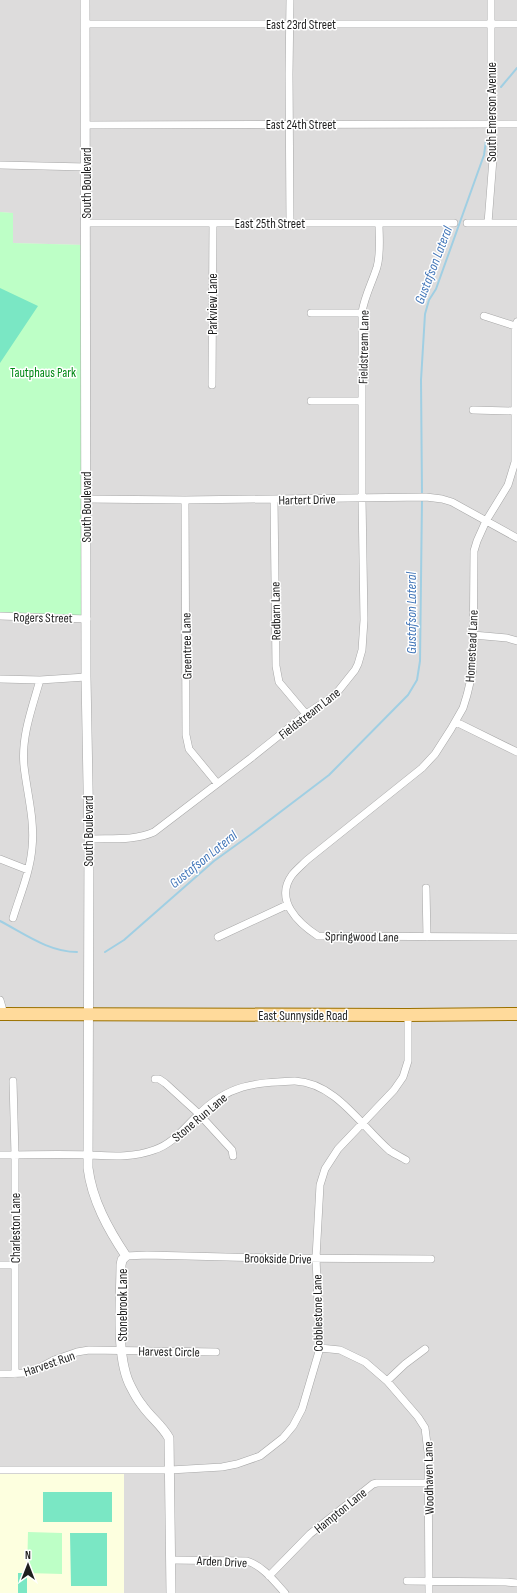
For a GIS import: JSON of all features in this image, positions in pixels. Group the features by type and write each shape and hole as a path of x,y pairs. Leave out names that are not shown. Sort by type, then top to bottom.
{"main road":[{"name":"East Sunnyside Road","path":"2,1014 517,1014"}],"street":[{"name":"South Boulevard","path":"85,0 86,677 89,839 88,1013"},
{"path":"290,0 290,223"},
{"name":"South Emerson Avenue","path":"488,223 494,146 491,124 491,0"},
{"name":"East 23rd Street","path":"85,24 517,24"},
{"name":"East 24th Street","path":"85,125 517,124"},
{"path":"0,165 86,167"},
{"name":"East 25th Street","path":"86,223 454,223"},
{"name":"Parkview Lane","path":"212,385 213,223"},
{"name":"Fieldstream Lane","path":"89,839 133,838 145,836 154,832 306,714 335,694 342,688 355,670 362,650 364,620 362,498 362,313 365,295 377,266 380,252 379,223"},
{"path":"467,223 517,223"},
{"path":"311,313 362,313"},
{"name":"Homestead Lane","path":"287,902 287,887 292,874 307,860 422,768 435,754 456,722 468,694 473,670 474,551 476,541 486,521 508,485 512,476 515,462 514,411 516,324 484,316"},
{"name":"Fieldstream Lane","path":"311,401 362,401"},
{"path":"473,410 514,411"},
{"name":"Hartert Drive","path":"86,499 185,500 423,497 442,499 452,502 517,538"},
{"name":"Redbarn Lane","path":"274,499 276,666 280,682 306,714"},
{"name":"Greentree Lane","path":"185,500 186,735 189,749 217,783"},
{"name":"Rogers Street","path":"0,616 87,618"},
{"path":"473,635 517,640"},
{"path":"0,679 40,680 86,677"},
{"path":"13,918 28,870 32,848 33,828 24,766 24,749 27,726 40,680"},
{"path":"456,722 517,752"},
{"path":"0,859 28,870"},
{"path":"426,888 427,937"},
{"path":"218,937 287,902"},
{"name":"Springwood Lane","path":"287,902 305,927 318,936 517,937"},
{"path":"0,1000 2,1014"},
{"name":"Stonebrook Lane","path":"88,1013 88,1155 90,1182 103,1218 126,1256 122,1260 121,1265 120,1331 125,1370 130,1385 142,1405 165,1431 169,1438 171,1593"},
{"name":"Cobblestone Lane","path":"0,1470 170,1470 222,1467 237,1464 260,1456 283,1438 298,1418 302,1409 320,1348 316,1258 320,1185 322,1177 325,1168 338,1149 394,1090 403,1077 408,1061 408,1015"},
{"path":"155,1079 159,1079 165,1083 199,1114 232,1150 234,1156"},
{"name":"Stone Run Lane","path":"0,1155 109,1156 139,1154 155,1150 166,1145 181,1133 199,1114 220,1096 230,1090 241,1087 295,1080 315,1085 330,1094 391,1152 406,1160"},
{"name":"Charleston Lane","path":"13,1081 15,1155 15,1374"},
{"name":"Brookside Drive","path":"126,1256 147,1255 431,1259"},
{"path":"0,1265 15,1265"},
{"name":"Woodhaven Lane","path":"320,1348 340,1350 365,1362 387,1381 418,1416 425,1428 428,1452 429,1483 429,1593"},
{"path":"387,1381 405,1364 425,1349"},
{"name":"Harvest Run","path":"0,1374 15,1374 35,1370 54,1360 77,1352 98,1350 122,1351"},
{"name":"Harvest Circle","path":"122,1351 216,1352"},
{"name":"Hampton Lane","path":"269,1576 310,1534 372,1484 429,1483"},
{"name":"Arden Drive","path":"171,1560 247,1560 253,1562 285,1593"},
{"path":"407,1581 517,1583"}],"shaded area":[{"path":"0,0 517,0 517,1593 0,1593 0,616 85,245 13,243 13,213 0,212"},
{"path":"0,1470 124,1470 124,1593 0,1593"}],"green space":[{"name":"Tautphaus Park","path":"0,212 13,213 13,243 86,245 87,619 0,616"},
{"path":"0,288 38,306 0,363"},
{"path":"43,1492 112,1492 112,1522 43,1522"},
{"path":"28,1532 62,1533 62,1574 27,1573"},
{"path":"70,1533 107,1533 107,1586 71,1586"},
{"path":"18,1573 27,1573 27,1593 18,1593"}],"waterway":[{"name":"Gustafson Lateral","path":"501,87 517,68"},
{"name":"Gustafson Lateral","path":"422,495 421,380 425,314 429,300 436,289 484,155 486,141"},
{"name":"Gustafson Lateral","path":"105,952 124,940 214,861 329,775 408,695 417,680 420,661 422,499"},
{"name":"Gustafson Lateral","path":"0,921 47,946 77,952"}]}
